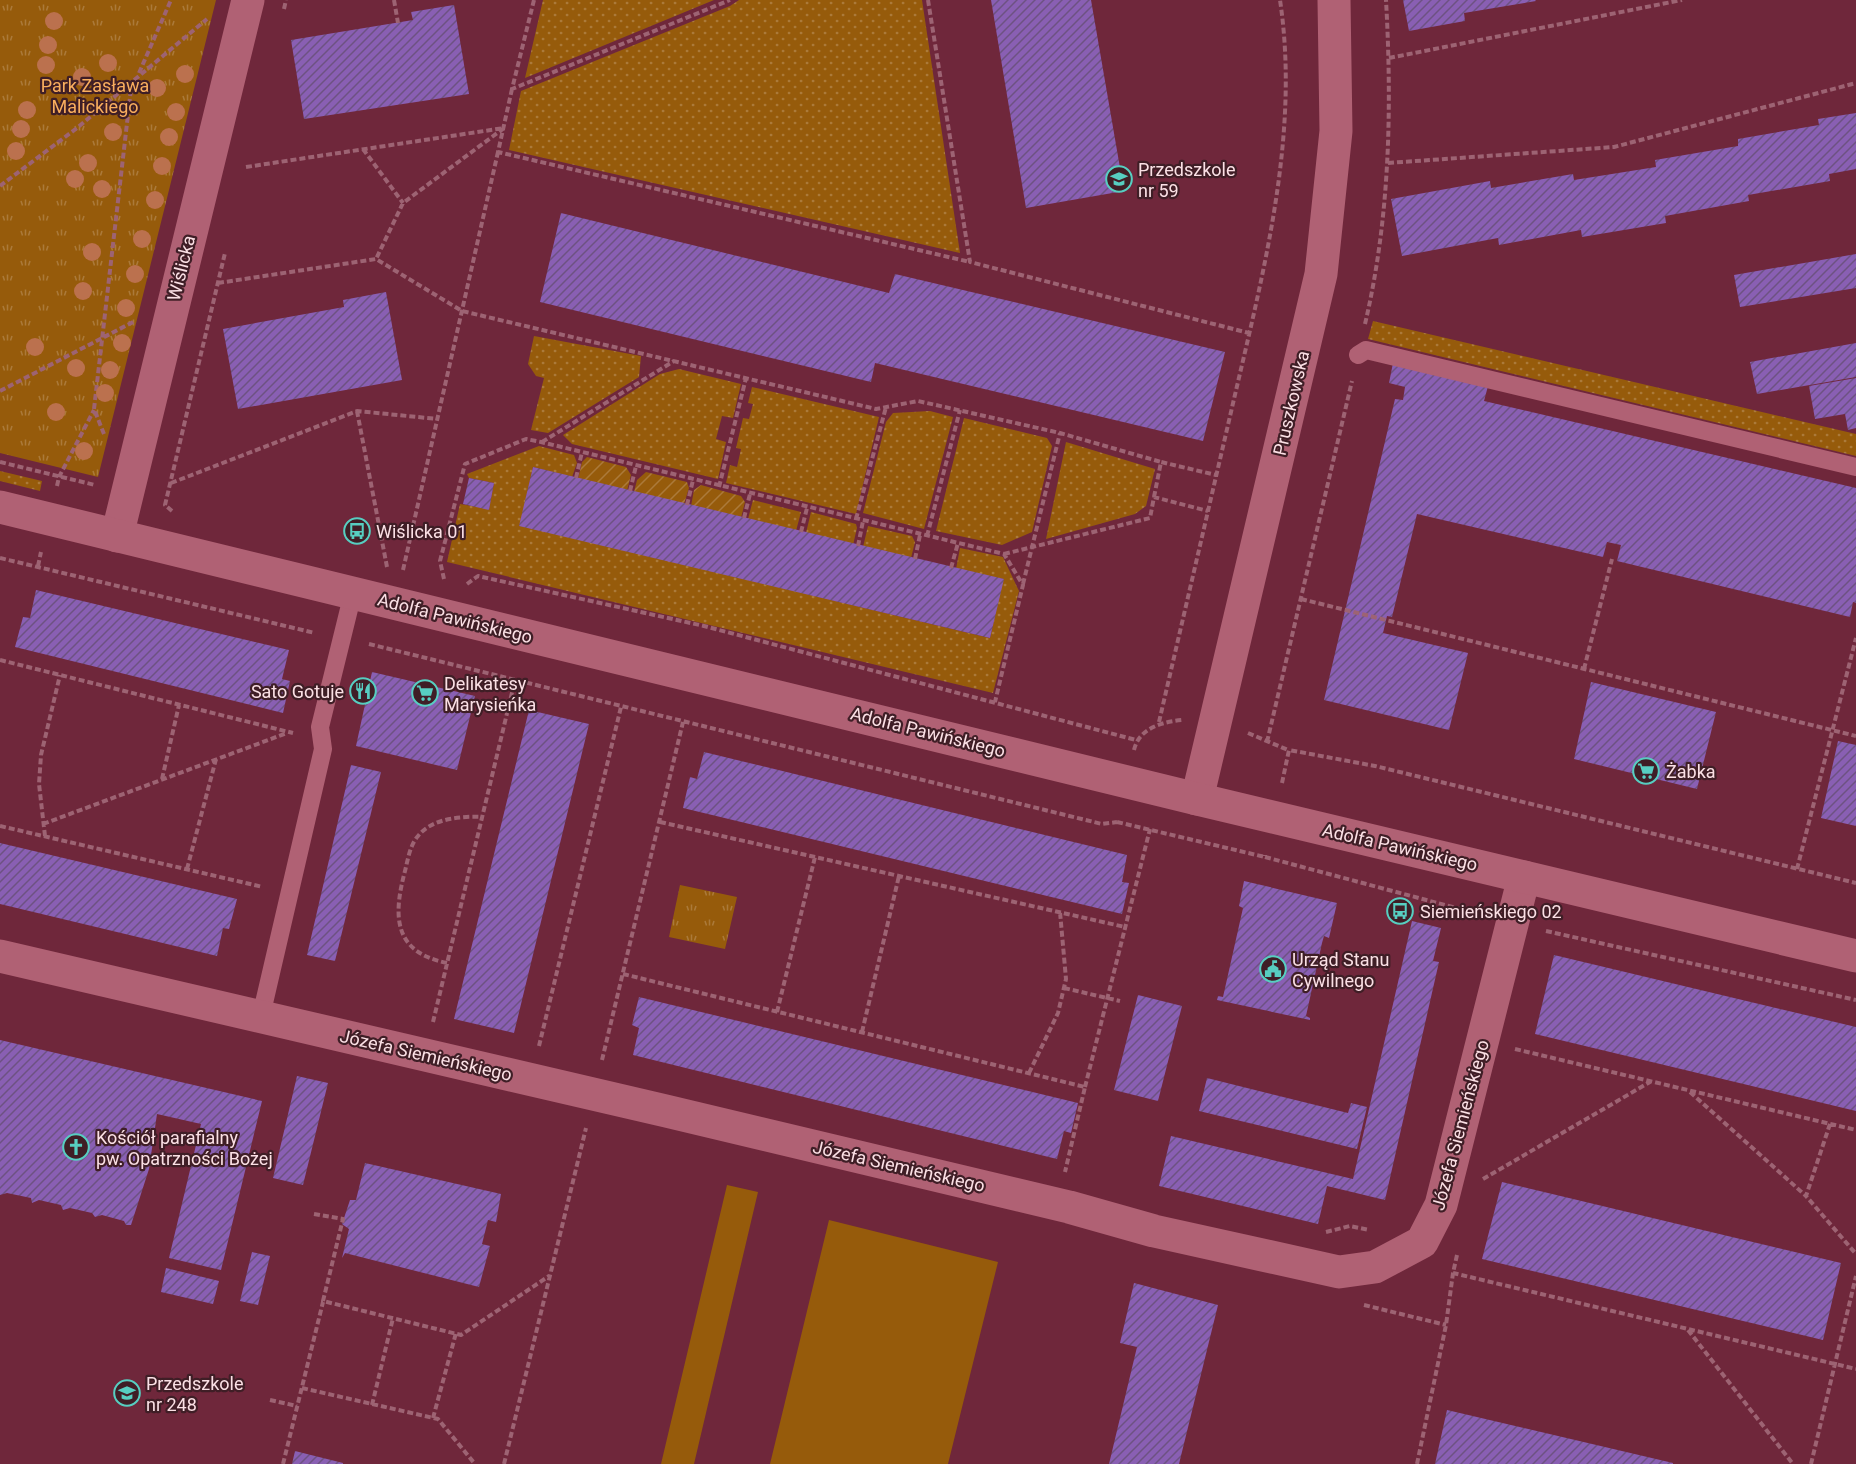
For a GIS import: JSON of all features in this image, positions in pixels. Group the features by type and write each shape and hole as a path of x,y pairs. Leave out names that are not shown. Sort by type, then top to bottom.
{"street":[{"name":"Wiślicka","path":"117,536 248,0"},
{"name":"Pruszkowska","path":"1197,799 1321,274 1336,131 1334,0"},
{"name":"Adolfa Pawińskiego","path":"0,507 1197,799 1856,956"},
{"name":"Józefa Siemieńskiego","path":"0,956 1070,1207 1154,1231 1339,1272 1375,1267 1422,1242 1441,1205 1524,877"}],"lane":[{"path":"1358,355 1366,350 1856,467"},
{"path":"261,1016 324,749 320,727 352,593"}],"path":[{"path":"138,74 171,0"},
{"path":"284,11 286,0"},
{"path":"394,0 398,23"},
{"path":"403,572 534,0"},
{"path":"512,89 730,0"},
{"path":"928,0 970,262"},
{"path":"1159,722 1262,280 1285,125 1284,30 1280,0"},
{"path":"1389,58 1682,0"},
{"path":"0,186 77,128 138,74 211,15"},
{"path":"59,477 94,409 132,80"},
{"path":"1388,163 1614,147 1856,83"},
{"path":"246,167 504,128"},
{"path":"376,259 403,203 504,128"},
{"path":"363,150 403,203"},
{"path":"498,152 970,262 1249,333"},
{"path":"243,178 248,156"},
{"path":"181,513 169,510 165,505 228,242"},
{"path":"218,283 376,259 462,311 876,409 918,401 960,410 1216,475"},
{"path":"0,391 103,336 146,316"},
{"path":"542,442 674,361"},
{"path":"719,487 746,378"},
{"path":"856,519 886,406"},
{"path":"94,409 105,436"},
{"path":"927,536 960,410"},
{"path":"171,483 357,411 438,419"},
{"path":"357,411 388,568"},
{"path":"995,702 1060,434"},
{"path":"445,580 440,561 465,464 526,439 1004,554 1150,519 1161,462"},
{"path":"576,478 582,452"},
{"path":"0,462 97,486 101,481"},
{"path":"630,491 636,466"},
{"path":"687,505 693,480"},
{"path":"744,519 750,494"},
{"path":"1154,497 1208,511"},
{"path":"801,532 807,508"},
{"path":"858,546 864,521"},
{"path":"915,559 920,535"},
{"path":"951,568 958,543"},
{"path":"38,566 43,546"},
{"path":"1004,554 1023,585"},
{"path":"0,558 291,625 339,641 368,644 1102,824 1117,822 1265,857 1460,909 1486,920"},
{"path":"1584,669 1612,559"},
{"path":"376,565 412,574"},
{"path":"460,583 469,584 478,576 681,621 1136,740"},
{"path":"436,578 453,581"},
{"path":"1301,599 1856,736"},
{"path":"1797,869 1856,638"},
{"path":"0,660 296,734"},
{"path":"45,836 39,784 41,755 60,675"},
{"path":"433,1026 514,680"},
{"path":"161,780 179,705"},
{"path":"538,1050 621,706"},
{"path":"1134,753 1136,740 1159,722 1190,719"},
{"path":"504,1464 683,722"},
{"path":"1245,731 1288,750 1376,766 1856,883"},
{"path":"43,824 289,732"},
{"path":"1280,790 1288,750"},
{"path":"187,869 216,759"},
{"path":"1117,822 1119,814"},
{"path":"447,963 428,959 416,951 406,938 397,908 400,890 411,849 418,836 431,825 446,820 465,816 482,817"},
{"path":"660,822 1125,927"},
{"path":"0,826 267,888"},
{"path":"1063,1179 1150,829"},
{"path":"1265,857 1267,848"},
{"path":"777,1012 815,857"},
{"path":"862,1032 899,876"},
{"path":"1029,1073 1058,1013 1066,979 1060,912"},
{"path":"1537,935 1545,931 1555,931 1856,1000"},
{"path":"623,974 1085,1087"},
{"path":"1064,988 1120,1001"},
{"path":"1508,1047 1856,1130"},
{"path":"1474,1184 1651,1081"},
{"path":"1689,1091 1806,1196 1856,1254"},
{"path":"1806,1196 1830,1124"},
{"path":"283,1464 343,1219 314,1214"},
{"path":"1417,1464 1446,1325 1458,1251"},
{"path":"1453,1273 1856,1370"},
{"path":"323,1301 461,1335 550,1275"},
{"path":"1811,1464 1856,1276"},
{"path":"372,1405 393,1318"},
{"path":"1687,1329 1793,1464"},
{"path":"433,1418 456,1333"},
{"path":"302,1388 438,1419 474,1464"},
{"path":"270,1400 297,1406"}],"green space":[{"name":"Park Zasława Malickiego","path":"0,0 216,0 98,477 0,453"},
{"path":"543,0 714,0 525,78"},
{"path":"739,0 922,0 960,253 509,150 521,91 730,6"},
{"path":"1373,321 1856,434 1856,456 1368,339"},
{"path":"534,336 641,356 639,377 548,433 531,430 544,378 536,376 528,364"},
{"path":"679,369 741,384 733,418 722,416 716,439 726,442 718,479 572,444 563,435 660,374"},
{"path":"752,387 879,417 856,514 726,483 730,465 737,467 741,449 736,448 743,418 749,419 753,404 748,403"},
{"path":"930,411 953,417 924,529 863,513 886,422 893,413"},
{"path":"964,418 1047,438 1052,446 1032,532 1002,545 936,531"},
{"path":"1066,442 1155,469 1146,506 1135,514 1046,539"},
{"path":"539,446 574,455 577,463 572,477 533,467 520,525 990,638 1003,579 956,569 960,548 1003,557 1019,591 993,693 447,562 460,504 489,509 494,483 469,478 467,474"},
{"path":"587,457 626,467 631,475 627,491 578,479 582,462"},
{"path":"0,471 42,481 40,491 0,481"},
{"path":"646,472 687,482 689,488 684,504 634,492 637,480"},
{"path":"701,485 741,496 745,502 741,518 691,506 694,490"},
{"path":"753,500 801,512 796,531 748,519"},
{"path":"811,512 856,524 853,545 806,533"},
{"path":"868,526 912,536 915,542 911,558 863,547"},
{"path":"680,885 737,897 725,949 669,937"},
{"path":"727,1185 758,1192 694,1464 661,1464"},
{"path":"829,1220 998,1262 948,1464 770,1464"}],"building":[{"path":"991,0 1091,0 1124,191 1026,208"},
{"path":"1403,0 1536,1 1464,13 1465,21 1409,31"},
{"path":"454,5 469,94 304,119 291,40 413,20 411,12"},
{"path":"1856,113 1856,169 1829,174 1830,181 1748,195 1749,201 1665,216 1666,223 1582,237 1581,230 1499,245 1498,238 1402,256 1391,199 1490,181 1491,188 1573,174 1574,180 1656,167 1655,160 1738,146 1738,139 1819,125 1818,119"},
{"path":"561,213 889,293 895,274 1225,352 1203,441 875,363 871,382 540,302"},
{"path":"1856,254 1856,288 1740,307 1734,275"},
{"path":"386,292 402,380 238,409 223,329 344,307 343,300"},
{"path":"1856,343 1856,377 1757,394 1750,362"},
{"path":"1393,363 1488,386 1484,401 1856,488 1856,603 1853,602 1850,617 1617,561 1621,545 1607,542 1603,557 1417,514 1392,617 1387,616 1383,633 1468,653 1449,730 1324,700 1395,399 1403,400 1405,387 1389,383"},
{"path":"1856,378 1856,428 1848,430 1845,414 1815,419 1809,386"},
{"path":"533,467 1004,579 990,638 519,526"},
{"path":"469,478 494,483 489,510 463,504"},
{"path":"36,590 289,650 282,679 290,681 283,713 15,647 23,617 30,618"},
{"path":"372,672 475,696 457,770 356,746"},
{"path":"1591,682 1716,712 1697,789 1574,759"},
{"path":"529,710 589,724 514,1033 454,1019"},
{"path":"1838,741 1856,745 1856,826 1821,818"},
{"path":"704,752 1127,855 1122,882 1129,883 1122,914 683,808 690,777 697,779"},
{"path":"351,765 381,772 335,961 307,955"},
{"path":"0,843 237,899 229,929 223,928 217,956 0,904"},
{"name":"Urząd Stanu Cywilnego","path":"1244,881 1337,903 1329,938 1324,936 1322,943 1306,1016 1310,1020 1217,1000 1218,996 1223,997 1243,908 1239,906"},
{"path":"1412,921 1441,928 1433,961 1439,962 1385,1200 1327,1186 1318,1224 1159,1186 1171,1136 1353,1179"},
{"path":"1554,955 1856,1027 1856,1111 1535,1034"},
{"path":"1138,995 1182,1006 1158,1101 1114,1090"},
{"path":"639,997 1078,1103 1071,1133 1064,1131 1057,1159 633,1055 639,1028 632,1025"},
{"name":"Kościół parafialny pw. Opatrzności Bożej","path":"0,1040 262,1101 221,1270 169,1258 201,1124 157,1114 149,1169 131,1225 102,1215 95,1217 92,1213 70,1208 63,1210 61,1205 39,1200 32,1203 31,1198 7,1193 0,1195"},
{"path":"297,1076 328,1083 303,1185 273,1178"},
{"path":"1207,1078 1348,1113 1351,1103 1367,1107 1357,1149 1199,1111"},
{"path":"365,1163 501,1194 496,1222 488,1220 482,1244 490,1246 479,1287 345,1253 342,1258 349,1229 342,1224 350,1200 356,1200"},
{"path":"1502,1182 1841,1263 1823,1340 1482,1259"},
{"path":"252,1252 270,1256 258,1305 240,1301"},
{"path":"166,1268 219,1281 213,1304 161,1292"},
{"path":"1134,1283 1218,1305 1179,1464 1109,1464 1137,1347 1120,1343"},
{"path":"1447,1410 1673,1463 1673,1464 1435,1464"},
{"path":"295,1451 343,1463 343,1464 292,1464"}],"place":[{"name":"Przedszkole nr 59","path":"1119,179"},
{"name":"Wiślicka 01","path":"357,531"},
{"name":"Sato Gotuje","path":"363,691"},
{"name":"Delikatesy Marysieńka","path":"425,693"},
{"name":"Żabka","path":"1646,771"},
{"name":"Siemieńskiego 02","path":"1400,911"},
{"name":"Urząd Stanu Cywilnego","path":"1273,969"},
{"name":"Kościół parafialny pw. Opatrzności Bożej","path":"76,1147"},
{"name":"Przedszkole nr 248","path":"127,1393"}]}
